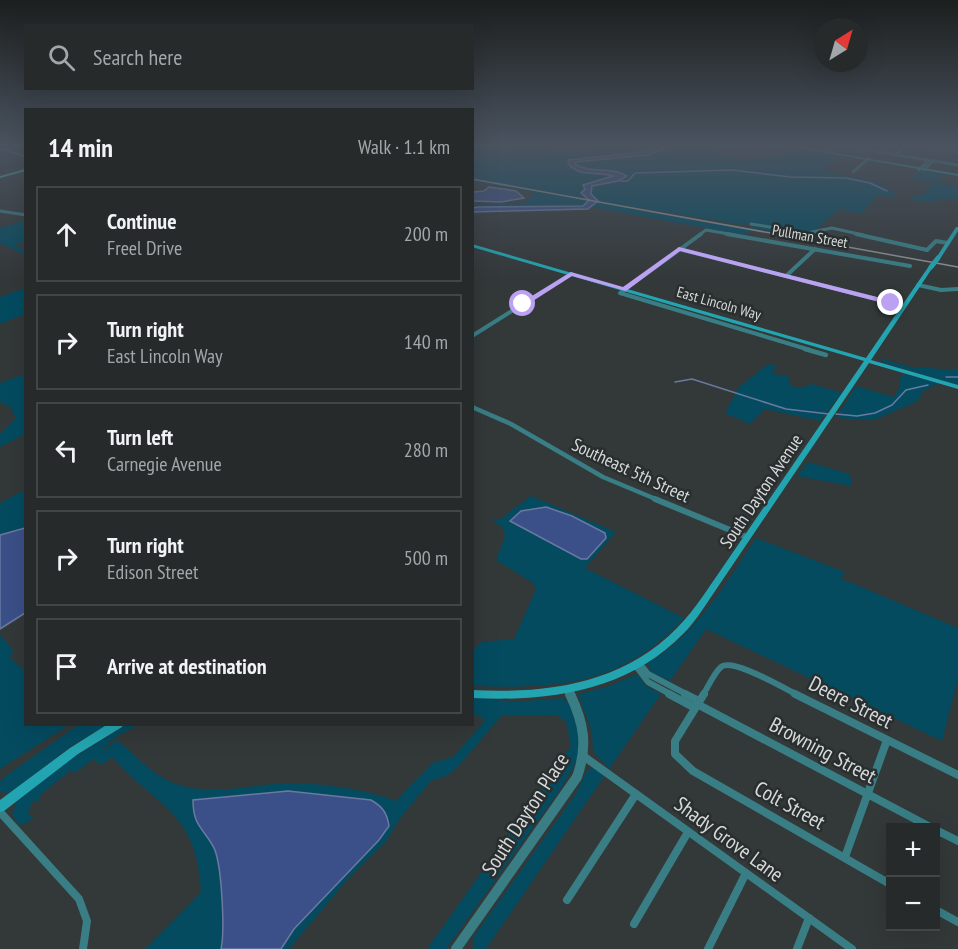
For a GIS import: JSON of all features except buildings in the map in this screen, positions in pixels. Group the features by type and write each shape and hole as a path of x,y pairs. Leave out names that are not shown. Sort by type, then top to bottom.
{"main road":[{"name":"South Dayton Avenue","path":"474,694 510,696 568,690 611,676 637,664 676,636 747,537 958,228"},
{"name":"East Lincoln Way","path":"474,245 958,387"},
{"path":"0,807 74,751 115,726"}],"street":[{"path":"0,211 24,215"},
{"path":"751,224 807,233 831,228 927,250 936,241 948,243"},
{"name":"Pullman Street","path":"679,249 706,230 910,266"},
{"path":"826,355 621,294 624,289 679,249 904,306"},
{"path":"786,276 815,249"},
{"path":"474,335 571,274"},
{"path":"918,285 941,290 958,289"},
{"name":"Southeast 5th Street","path":"474,408 511,424 603,477 747,537"},
{"name":"Browning Street","path":"637,664 648,682 697,705 923,823"},
{"name":"Deere Street","path":"697,705 720,666 743,668 958,775"},
{"name":"South Dayton Place","path":"456,949 577,777 585,758 586,740 581,719 568,690"},
{"name":"Colt Street","path":"697,705 675,741 675,754 693,771 886,881"},
{"path":"845,857 887,740"},
{"name":"Shady Grove Lane","path":"585,758 852,949"},
{"path":"567,900 636,794"},
{"path":"0,812 79,899 87,921 83,949"},
{"path":"634,924 688,832"},
{"name":"Browning Street","path":"940,832 958,841"},
{"path":"708,949 747,873"},
{"path":"940,912 958,922"},
{"path":"797,949 809,918"}],"shaded area":[{"path":"520,190 589,201 585,205 577,206 474,208 474,205 523,203 536,193"},
{"path":"538,190 583,190 581,193 589,200"},
{"path":"584,190 591,190 591,194 598,201 588,209 474,212 474,208 478,207 583,206 589,200 581,193"},
{"path":"591,190 892,190 895,197 877,196 861,214 840,209 806,237 752,228 749,225 751,222 744,225 598,201 591,194"},
{"path":"926,190 958,190 958,199 919,202 908,197 922,195"},
{"path":"516,191 524,198 501,202 474,201 474,192"},
{"path":"598,202 753,230 744,235 590,207"},
{"path":"24,220 24,241 15,245 24,250 24,255 0,243 0,228"},
{"path":"24,288 24,314 0,324 0,297"},
{"path":"879,358 911,367 958,370 958,385 884,363"},
{"path":"768,364 777,366 771,373 790,377 789,385 800,388 812,384 842,393 820,421 765,409 750,424 725,413 739,387"},
{"path":"24,374 24,435 0,447 0,434 16,418 10,407 0,402 0,383"},
{"path":"904,374 939,383 923,391 918,401 874,420 836,418 856,386 894,397 900,386 899,379"},
{"path":"808,462 850,474 852,486 797,476"},
{"path":"24,491 24,528 17,531 0,554 0,503"},
{"path":"531,496 616,532 585,568 684,618 661,640 613,670 561,683 534,686 474,686 474,649 481,642 514,639 536,589 533,583 496,560 505,537 503,528 492,520 499,520"},
{"path":"546,507 572,516 605,533 606,538 587,559 581,559 510,521 521,511"},
{"path":"24,528 24,614 0,629 0,535"},
{"path":"756,538 845,572 840,578 958,628 958,678 942,741 706,629 670,681 651,672 647,663 680,639 695,624"},
{"path":"0,635 14,651 9,656 24,670 24,726 67,726 0,769"},
{"path":"632,676 639,676 646,686 661,694 609,769 593,751 592,732 578,694 609,686"},
{"path":"474,697 514,702 563,698 572,709 578,725 580,742 578,757 562,787 446,949 427,949 571,746 566,722 558,715 501,716 457,768 448,775 431,781 400,818 387,840 347,880 289,949 145,949 201,892 198,865 192,844 173,814 112,757 101,765 93,759 75,773 71,770 39,796 41,800 32,802 28,814 33,816 29,822 19,825 12,815 17,801 68,761 124,726 136,726 116,737 103,749 110,755 105,749 117,740 157,774 185,787 214,790 289,783 315,784 357,790 396,801 432,763 453,757 483,723 483,718 474,714"},
{"path":"77,726 105,726 70,747 17,788 7,793 0,792 0,782"},
{"path":"594,768 605,775 486,949 474,949 474,936 575,795 588,769"},
{"path":"288,791 371,800 384,811 389,826 379,840 294,929 281,949 221,949 223,912 219,866 213,846 196,821 193,800"}],"waterway":[{"path":"946,377 958,377"},
{"path":"675,382 692,379 786,409 829,414"},
{"path":"836,414 857,416 875,413 892,405 906,390 928,385"}],"railway":[{"path":"534,190 958,267"}],"route":[{"path":"523,304 571,274 624,289 679,249 891,303"}]}
